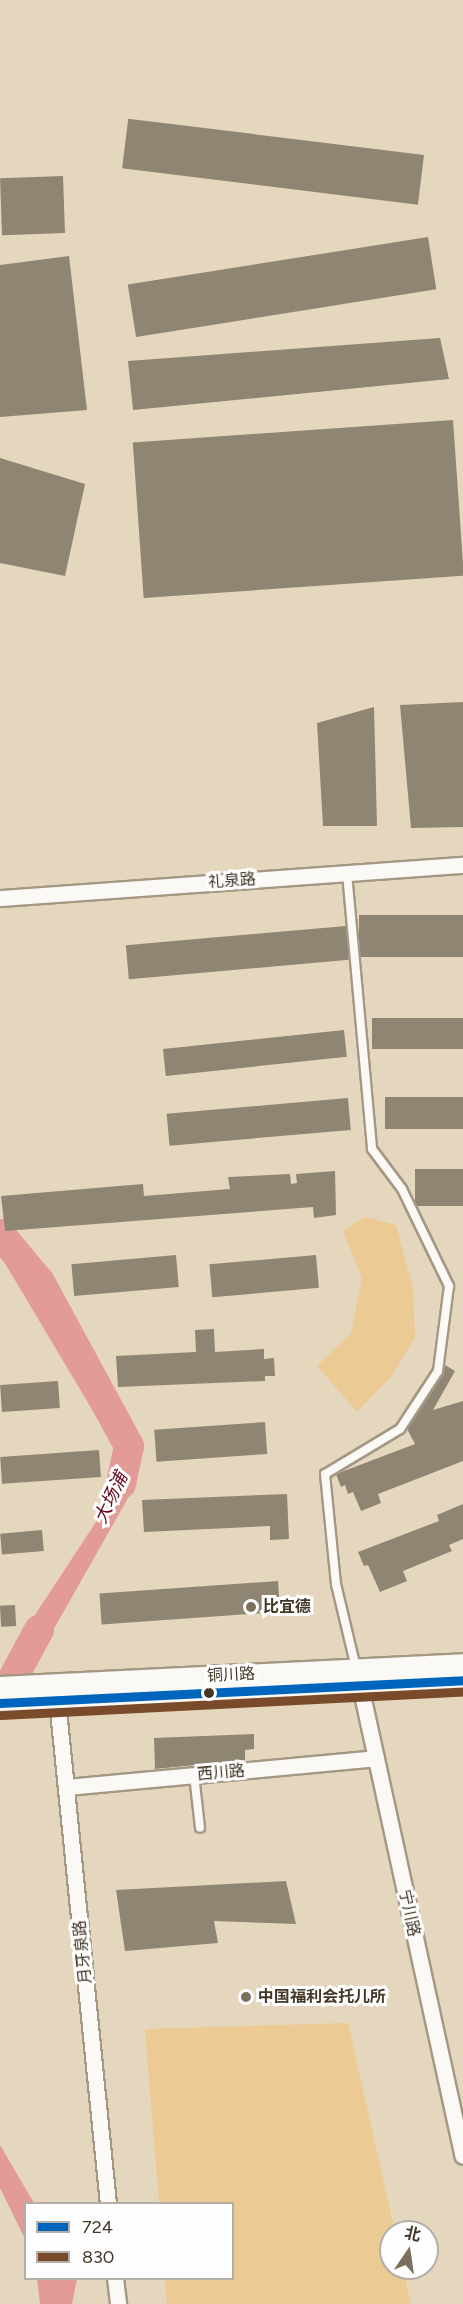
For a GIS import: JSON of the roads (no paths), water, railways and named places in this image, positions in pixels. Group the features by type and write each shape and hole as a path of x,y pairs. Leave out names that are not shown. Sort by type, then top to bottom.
{"main road":[{"name":"铜川路","path":"0,1687 57,1700 358,1677 463,1664"},
{"name":"铜川路","path":"0,1703 27,1693 358,1677 463,1680"}],"street":[{"name":"礼泉路","path":"0,898 463,865"},
{"name":"宁川路","path":"358,1677 463,2157"},
{"name":"月牙泉路","path":"57,1700 108,2202"},
{"name":"西川路","path":"66,1787 376,1758"},
{"path":"116,2280 118,2304"}],"lane":[{"path":"347,873 372,1149 402,1189 449,1286 438,1371 400,1430 325,1474 336,1584 358,1677"},
{"path":"194,1775 200,1828"}],"waterway":[{"name":"大场浦","path":"0,1234 40,1282 129,1446 121,1484"},
{"name":"大场浦","path":"0,1702 39,1630"}],"place":[{"name":"比宜德","path":"251,1607"},
{"name":"中国福利会托儿所","path":"246,1997"}]}
